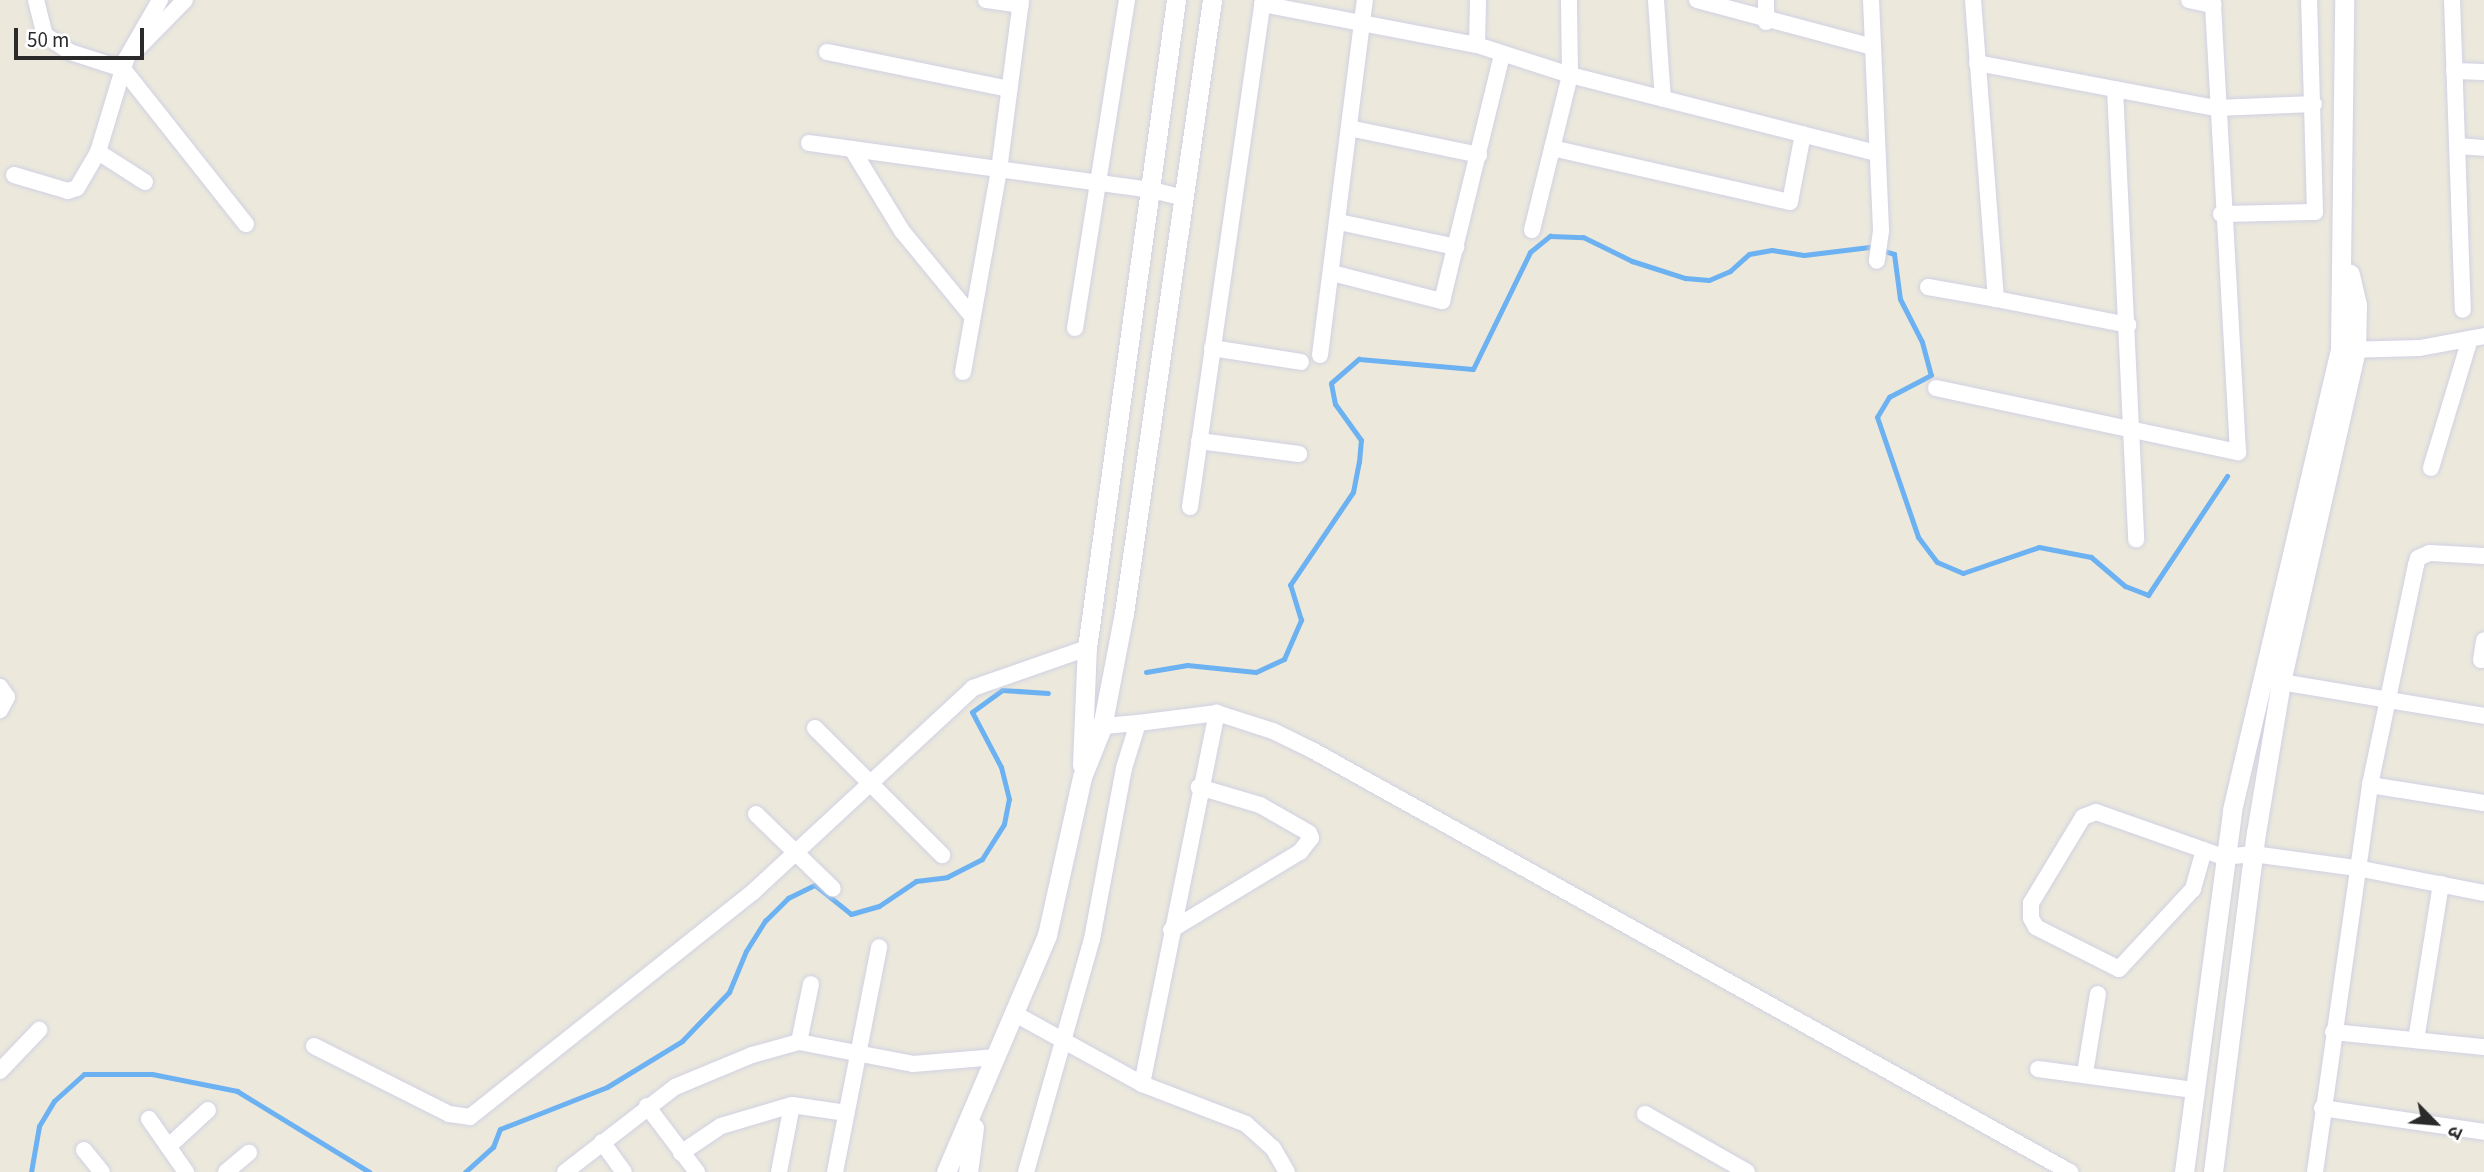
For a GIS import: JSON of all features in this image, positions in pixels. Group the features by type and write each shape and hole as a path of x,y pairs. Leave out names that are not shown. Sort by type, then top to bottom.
{"street":[{"path":"36,0 45,35 55,44 125,64 246,224"},
{"path":"14,175 68,191 77,188 98,152 125,64 160,0"},
{"path":"125,64 185,0"},
{"path":"963,372 971,315 999,170 1021,3 986,0"},
{"path":"1075,328 1127,0"},
{"path":"1092,727 1087,648 1177,0"},
{"path":"946,1172 1017,1015 1053,914 1092,727 1124,613 1212,0"},
{"path":"1320,355 1339,222 1365,0"},
{"path":"1477,45 1478,0"},
{"path":"1532,230 1570,75 1569,0"},
{"path":"1656,0 1663,99"},
{"path":"1697,0 1766,22 1872,47"},
{"path":"1766,0 1766,22"},
{"path":"1871,0 1881,231 1877,261"},
{"path":"1973,0 1996,299"},
{"path":"1936,388 2134,434 2238,452 2221,214 2213,3 2189,0"},
{"path":"2221,214 2315,212 2309,0"},
{"path":"2184,1172 2224,857 2260,679 2314,492 2348,342 2350,305 2343,245 2344,0"},
{"path":"2452,0 2463,310"},
{"path":"1190,506 1263,2 1361,26 1477,45 1570,75 1877,153"},
{"path":"827,52 1009,89"},
{"path":"1332,273 1442,301 1502,54"},
{"path":"1977,63 2216,108 2314,104"},
{"path":"2454,71 2484,72"},
{"path":"2115,89 2134,434 2136,540"},
{"path":"1349,128 1479,155"},
{"path":"1552,148 1790,202 1804,134"},
{"path":"809,143 1152,190 1183,198"},
{"path":"2457,146 2484,148"},
{"path":"852,149 902,231 971,315"},
{"path":"98,152 145,182"},
{"path":"1339,222 1456,247"},
{"path":"1928,287 2128,325"},
{"path":"2348,342 2476,339 2431,468"},
{"path":"1212,348 1301,362"},
{"path":"1199,440 1300,454"},
{"path":"2213,1172 2253,854 2314,492"},
{"path":"2315,1172 2370,785 2418,558 2430,553 2484,556"},
{"path":"2481,660 2484,640"},
{"path":"314,1046 449,1114 470,1117 796,853 973,688 1087,648"},
{"path":"2260,679 2388,703 2484,716"},
{"path":"0,687 7,696 0,709"},
{"path":"1092,727 1217,713 1273,731 1312,750 2070,1172"},
{"path":"1142,1084 1199,787 1217,713"},
{"path":"1026,1172 1060,1041 1092,939 1124,768 1138,723"},
{"path":"816,728 942,855"},
{"path":"2370,785 2484,803"},
{"path":"1171,930 1300,852 1311,838 1309,832 1260,805 1199,787"},
{"path":"2204,850 2193,889 2119,969 2036,927 2031,918 2031,903 2088,812 2204,850 2224,857 2253,854 2357,868 2484,893"},
{"path":"756,814 833,888"},
{"path":"2416,1040 2441,884"},
{"path":"835,1172 879,947"},
{"path":"799,1042 811,984"},
{"path":"2085,1073 2098,994"},
{"path":"1017,1015 1142,1084 1246,1124 1273,1148 1287,1172"},
{"path":"0,1071 39,1030"},
{"path":"2333,1032 2484,1047"},
{"path":"565,1172 675,1087 739,1060 799,1042 858,1051 913,1064 996,1057"},
{"path":"2038,1069 2085,1073 2194,1090"},
{"path":"681,1153 721,1126 792,1105 846,1114"},
{"path":"779,1172 792,1105"},
{"path":"968,1172 977,1105"},
{"path":"647,1106 697,1172"},
{"path":"2322,1108 2484,1132"},
{"path":"169,1146 208,1111"},
{"path":"1645,1114 1747,1172"},
{"path":"149,1119 186,1172"},
{"path":"602,1142 624,1172"},
{"path":"84,1150 102,1172"},
{"path":"226,1172 249,1153"}],"waterway":[{"path":"1146,672 1187,665 1256,672 1284,659 1301,620 1290,585 1353,492 1359,462 1361,440 1335,404 1331,383 1359,359 1473,369 1530,252 1550,236 1583,237 1632,261 1685,278 1709,280 1730,271 1749,254 1772,250 1804,255 1870,247 1894,254 1900,299 1922,342 1931,375 1889,397 1877,417 1918,537 1937,562 1963,573 2039,547 2091,557 2125,586 2148,595 2227,476"},
{"path":"465,1172 493,1147 500,1129 607,1087 682,1041 729,992 746,951 765,921 788,898 815,885 851,914 879,906 916,881 947,877 982,859 1004,824 1009,799 1001,767 972,712 1002,690 1048,693"},
{"path":"31,1172 39,1126 54,1101 84,1074 152,1074 237,1091 369,1172"}]}
